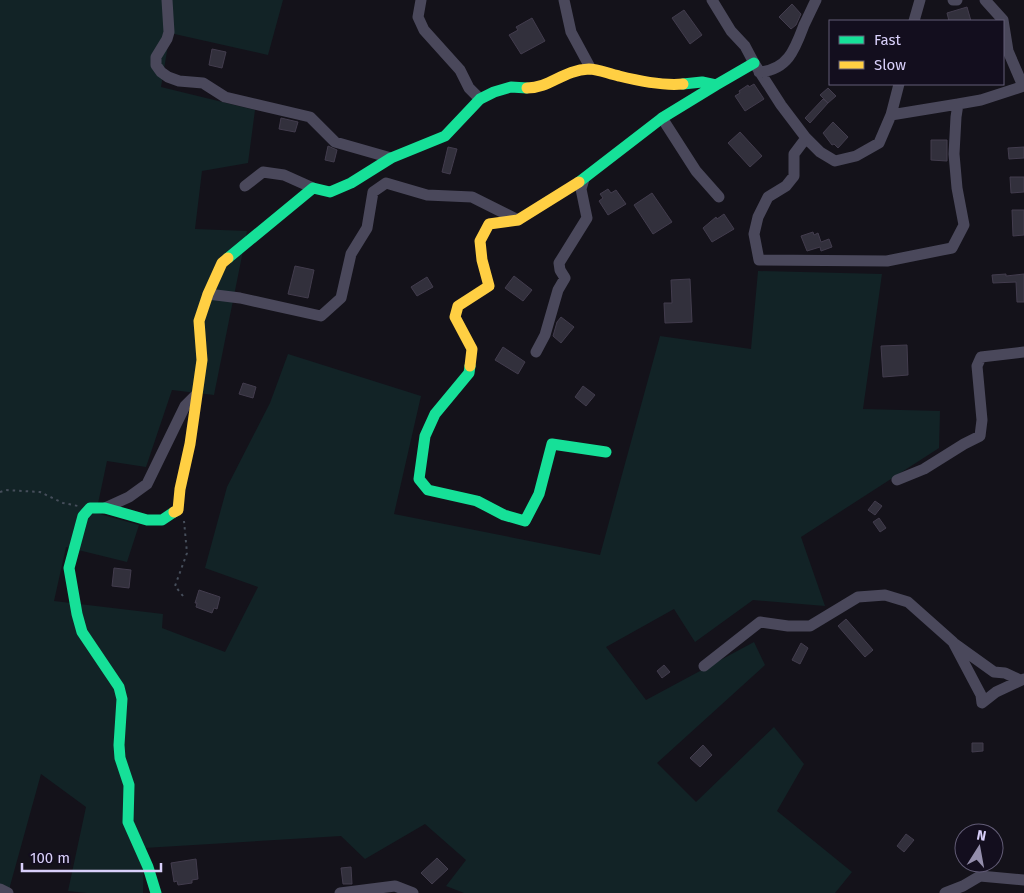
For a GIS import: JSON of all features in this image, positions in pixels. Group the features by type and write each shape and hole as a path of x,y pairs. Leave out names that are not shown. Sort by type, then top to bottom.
{"street":[{"path":"167,0 169,32 156,57 156,65 168,77 179,81 203,83 224,97 310,117 335,142 391,158"},
{"path":"421,0 418,17 424,30 460,70 469,88 480,99"},
{"path":"564,0 571,32 592,69"},
{"path":"712,0 731,31 746,46 756,67 806,138 820,152 835,161 856,156 878,143 891,115 899,85"},
{"path":"606,452 552,444 546,473 532,510 524,521 504,515 477,501 428,490 418,478 425,436 435,414 469,373 472,349 455,317 458,306 489,286 482,260 480,241 490,224 518,220 584,179 662,118 716,84 756,67 770,71 779,67 789,58 799,40 816,0"},
{"path":"914,20 920,0"},
{"path":"891,115 981,100 1024,86 1008,51 1004,20 985,0"},
{"path":"244,186 262,172 284,175 313,188 330,192 351,183 391,158 445,136 480,99 494,92 511,87 530,88 543,86 572,71 592,69 630,79 673,85 702,82 716,84"},
{"path":"806,138 794,154 794,176 786,186 768,197 758,218 754,234 759,260 887,260 952,248 964,226 957,188 954,154 958,104"},
{"path":"662,118 696,171 719,197"},
{"path":"536,352 564,278 559,263 587,218 582,189 584,179"},
{"path":"208,294 240,298 321,316 342,298 351,254 367,228 373,192 386,183 427,195 472,197 518,220"},
{"path":"156,893 148,866 128,822 128,785 120,758 119,745 122,699 119,687 82,632 69,568 83,516 90,508 104,508 146,520 162,520 178,510 202,360 199,321 208,294 222,263 313,188"},
{"path":"897,480 924,470 980,436 982,420 977,366 981,358 1024,352"},
{"path":"104,508 129,497 146,484 185,406 196,395"},
{"path":"704,666 760,622 788,626 810,626 858,597 885,594 908,602 953,642 994,672 1022,680"},
{"path":"953,642 980,695 982,703 996,692 1022,680"},
{"path":"944,893 963,886 980,876 1024,880"},
{"path":"340,893 395,886 413,893"},
{"path":"0,889 8,893"}],"path":[{"path":"0,492 6,490 40,492 63,503 90,508"},
{"path":"178,510 184,522 187,553 175,586 183,596"}],"shaded area":[{"path":"0,0 283,0 268,55 170,33 161,87 255,110 248,163 202,171 195,229 247,231 214,395 172,390 146,467 107,461 96,513 139,525 127,562 66,547 54,601 163,614 162,628 225,652 258,587 205,568 227,487 270,403 288,354 421,396 394,514 600,555 660,336 751,349 758,271 882,274 863,409 940,411 939,448 801,537 825,606 753,600 695,642 674,609 606,647 646,700 754,642 765,665 657,763 696,802 774,727 804,764 777,811 852,872 835,893 464,893 446,886 466,860 425,824 365,859 341,836 144,848 143,893 68,891 86,807 41,774 10,886 10,893 0,893"}],"building":[{"path":"792,4 801,14 796,25 791,29 779,17"},
{"path":"967,7 971,20 949,20 947,13"},
{"path":"684,10 702,35 690,44 672,18"},
{"path":"532,18 545,41 521,54 509,35 518,30 516,27"},
{"path":"212,49 226,52 222,68 209,65"},
{"path":"754,84 764,99 745,111 735,96 748,85 749,87"},
{"path":"828,88 836,96 828,103 820,95"},
{"path":"823,99 828,103 810,123 805,118"},
{"path":"281,118 298,122 295,132 279,129"},
{"path":"833,122 848,137 838,148 834,144 832,145 823,133"},
{"path":"740,132 762,156 750,167 728,143"},
{"path":"931,140 947,140 947,161 931,160"},
{"path":"328,146 337,150 334,162 325,160"},
{"path":"448,147 457,149 450,174 442,172"},
{"path":"1024,147 1024,158 1009,159 1008,148"},
{"path":"1010,177 1024,177 1024,192 1011,193"},
{"path":"608,189 611,193 616,190 626,204 608,215 599,201 603,198 600,194"},
{"path":"652,193 672,222 653,234 634,205"},
{"path":"1012,210 1024,210 1024,235 1013,236"},
{"path":"724,214 734,229 712,242 703,228 716,217 717,219"},
{"path":"813,232 814,235 818,233 821,242 829,239 832,247 821,251 820,247 807,251 801,236"},
{"path":"295,266 314,270 308,298 288,294"},
{"path":"1006,274 1006,276 1024,274 1024,302 1017,302 1016,282 993,283 992,275"},
{"path":"514,276 532,290 523,301 505,288"},
{"path":"427,277 433,287 417,296 411,287"},
{"path":"690,279 692,322 665,323 664,303 672,303 671,280"},
{"path":"561,317 574,327 561,343 553,336 557,322"},
{"path":"907,345 908,375 883,377 881,346"},
{"path":"503,347 525,362 518,374 495,360"},
{"path":"243,383 256,387 253,398 239,394"},
{"path":"583,386 595,395 586,406 575,397"},
{"path":"875,501 882,506 875,515 868,510"},
{"path":"879,518 886,528 880,532 873,522"},
{"path":"114,568 131,570 129,588 112,586"},
{"path":"199,590 220,597 217,609 214,608 212,613 196,607 197,603 195,603"},
{"path":"846,619 873,650 865,657 838,626"},
{"path":"801,643 808,648 800,664 792,660"},
{"path":"664,665 670,672 662,678 657,671"},
{"path":"972,743 983,743 983,751 972,752"},
{"path":"703,745 712,755 700,767 690,758"},
{"path":"906,834 914,840 904,852 897,846"},
{"path":"437,858 448,869 432,884 421,873"},
{"path":"196,859 198,879 192,880 192,883 178,885 177,881 174,882 171,863"},
{"path":"351,867 352,884 343,884 341,868"}],"traffic: fast":[{"path":"683,84 702,82 716,85 754,63"},
{"path":"579,182 662,118 716,85"},
{"path":"228,258 313,188 330,192 351,183 391,158 445,136 480,99 511,87 527,88"},
{"path":"470,366 469,373 435,414 425,436 419,479 428,490 477,501 504,515 525,521 539,494 552,444 606,452"},
{"path":"156,893 148,867 128,822 129,785 120,758 119,745 122,699 119,687 82,632 69,568 83,516 90,508 105,508 147,520 162,520 174,512"}],"traffic: slow":[{"path":"527,88 543,85 572,72 589,69 651,83 683,84"},
{"path":"470,366 472,349 455,317 458,306 489,286 482,260 480,241 489,224 518,220 579,182"},
{"path":"174,512 178,510 202,360 199,321 208,294 222,263 228,258"}]}
